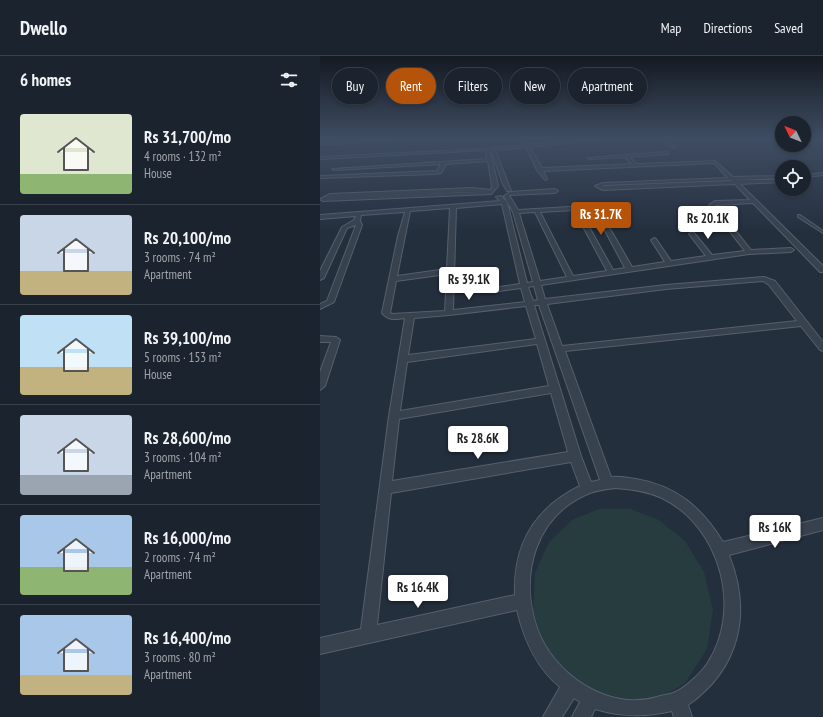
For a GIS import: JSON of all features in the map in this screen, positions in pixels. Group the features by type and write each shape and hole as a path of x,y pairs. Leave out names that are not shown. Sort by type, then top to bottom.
{"street":[{"path":"330,177 334,170"},
{"path":"320,177 433,173 439,172 440,170"},
{"path":"492,170 495,186 516,212 542,301 607,483"},
{"path":"500,170 504,184 501,194 524,285 575,456 586,487"},
{"path":"543,170 539,170 544,179"},
{"path":"722,170 823,270"},
{"path":"811,175 823,174"},
{"path":"775,178 734,182 603,184 598,186 603,188 775,180"},
{"path":"501,194 464,190 330,196 323,199 501,194 554,189"},
{"path":"320,217 358,218 408,210 453,206 501,194"},
{"path":"749,252 712,205 715,203 755,201"},
{"path":"449,313 453,206"},
{"path":"516,212 602,206"},
{"path":"594,207 629,269"},
{"path":"576,208 611,272"},
{"path":"408,210 401,236 387,315 394,317 449,313 530,302 764,279 772,282 823,348"},
{"path":"537,211 571,278"},
{"path":"320,278 345,227 358,218"},
{"path":"320,307 330,302 359,225 358,218"},
{"path":"692,234 710,257"},
{"path":"654,240 669,264"},
{"path":"492,290 710,257 749,252 790,250"},
{"path":"813,260 823,257"},
{"path":"394,279 450,271"},
{"path":"368,634 394,416 410,316"},
{"path":"559,349 803,323"},
{"path":"320,339 333,338 336,340 320,386"},
{"path":"403,359 541,341"},
{"path":"394,416 555,389"},
{"path":"385,488 575,456"},
{"path":"607,483 645,485 674,498 700,520 721,550 731,581 734,616 726,649 707,679 681,709 643,713 591,700 571,686 547,661 530,632 522,601 522,568 531,540 545,516 564,498 586,487 607,483"},
{"path":"721,550 823,524"},
{"path":"320,646 368,634 522,601"},
{"path":"552,717 571,686"},
{"path":"581,717 591,700"}],"lane":[{"path":"799,216 823,232"}],"green space":[{"path":"599,509 630,509 659,520 685,541 704,572 713,610 707,649 685,683 651,703 609,703 571,684 545,650 533,611 535,573 549,542 572,520"}]}
